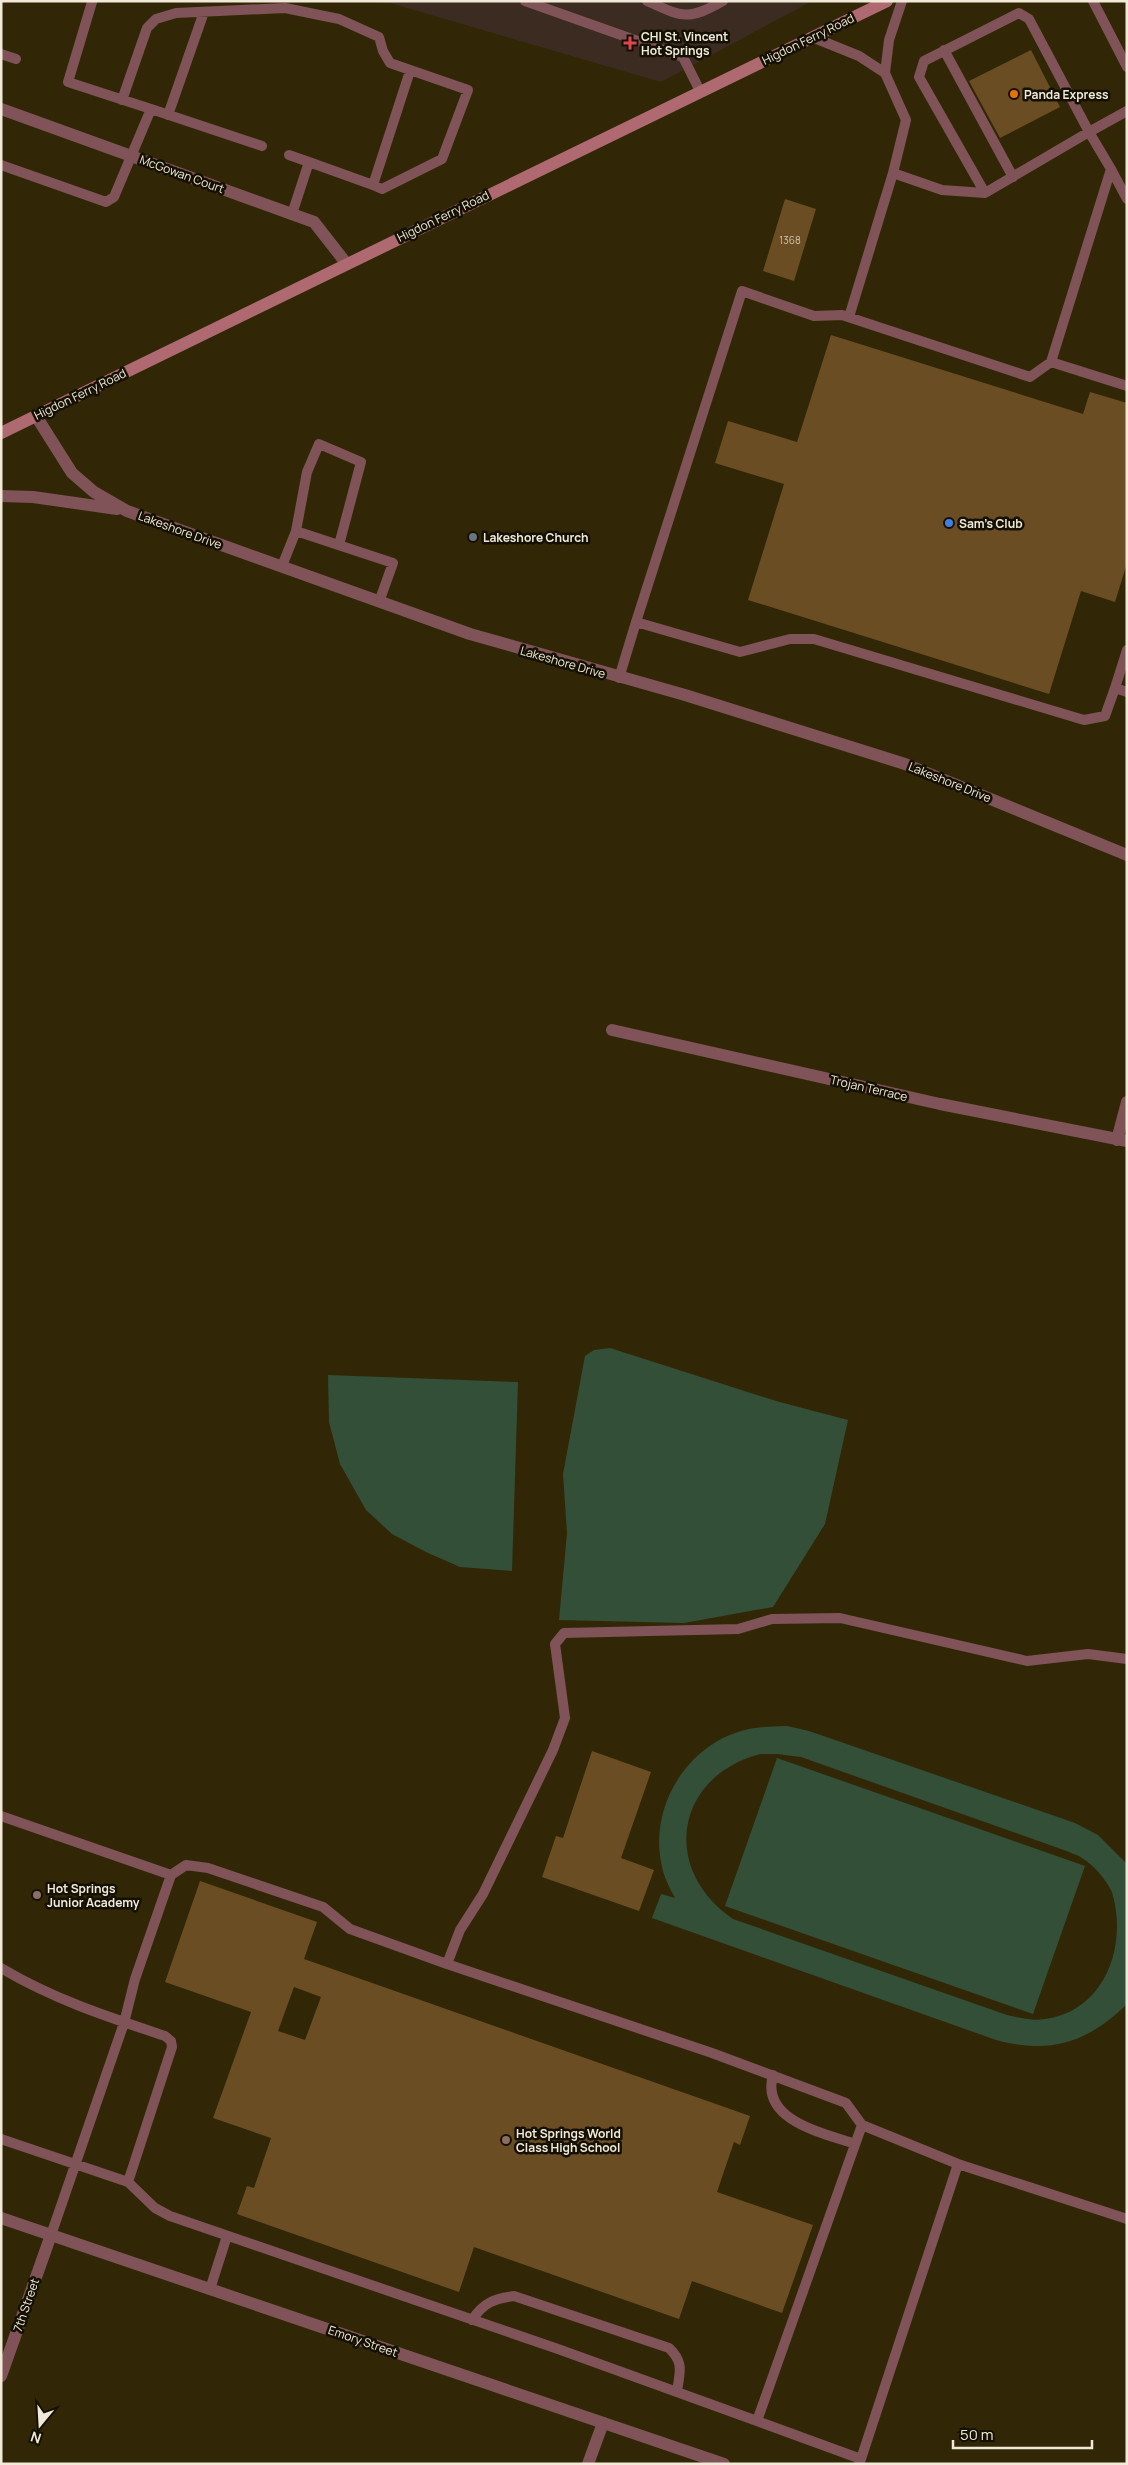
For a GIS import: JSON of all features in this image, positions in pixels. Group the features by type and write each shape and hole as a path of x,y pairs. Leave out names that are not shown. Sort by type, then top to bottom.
{"main road":[{"name":"Higdon Ferry Road","path":"1,433 886,1"}],"street":[{"name":"McGowan Court","path":"1,109 314,222 346,263"},
{"name":"Lakeshore Drive","path":"36,416 72,473 94,492 127,510 470,634 619,678 685,695 904,764 1127,855"},
{"path":"1,496 50,499 127,510"},
{"name":"Trojan Terrace","path":"612,1030 940,1104 1122,1140"},
{"path":"1122,1140 1127,1102"},
{"name":"Emory Street","path":"1,2218 724,2464"},
{"name":"7th Street","path":"1,2376 51,2235"},
{"path":"588,2464 602,2423"}],"lane":[{"path":"525,1 538,4 683,57 700,92"},
{"path":"647,1 676,14 700,14 723,1"},
{"path":"849,317 893,173 906,120 886,73 890,40 902,1"},
{"path":"1093,1 1127,67"},
{"path":"92,2 68,82 262,146"},
{"path":"122,100 147,28 156,19 176,14 285,8 339,19 379,37 383,51 390,63 468,90 442,158 382,190 373,185 289,155"},
{"path":"168,115 204,12"},
{"path":"984,193 919,77 924,60 1019,13 1030,19 1089,132 1127,199"},
{"path":"812,38 858,56 886,73"},
{"path":"944,50 1013,177"},
{"path":"1,54 16,59"},
{"path":"373,185 410,71"},
{"path":"1,165 106,202 114,197 133,157 151,109"},
{"path":"893,173 942,190 984,193 1127,111"},
{"path":"292,214 309,162"},
{"path":"619,678 742,291 814,316 842,315 849,317 1030,377 1051,362 1111,168"},
{"path":"1051,362 1127,386"},
{"path":"282,566 296,530 307,472 319,444 361,462 339,545"},
{"path":"296,530 392,563 379,602"},
{"path":"636,622 740,652 790,639 814,639 1084,720 1105,716 1127,650"},
{"path":"1115,688 1127,692"},
{"path":"447,1964 460,1930 483,1894 554,1750 565,1718 555,1644 564,1633 738,1629 772,1619 840,1618 1028,1661 1088,1654 1127,1659"},
{"path":"1,1816 171,1875"},
{"path":"51,2235 124,2022 136,1979 171,1875 186,1865 208,1868 323,1907 350,1929 846,2103 862,2125 958,2164 1127,2219"},
{"path":"1,1968 37,1989 165,2036 171,2040 172,2047 128,2182"},
{"path":"773,2076 771,2096 779,2110 806,2127 855,2144"},
{"path":"758,2421 862,2125"},
{"path":"1,2139 128,2182 162,2213 677,2391 860,2461 958,2164"},
{"path":"210,2289 227,2236"},
{"path":"472,2320 481,2307 499,2298 514,2296 669,2348 677,2356 680,2368 677,2391"}],"shaded area":[{"name":"CHI St. Vincent Hot Springs","path":"354,1 812,1 661,82 390,3"}],"green space":[{"path":"610,1348 776,1401 848,1420 825,1524 773,1607 684,1623 559,1620 567,1533 563,1474 585,1356 594,1350"},
{"path":"328,1375 518,1382 512,1571 460,1567 392,1534 366,1510 340,1464 329,1422"},
{"path":"787,1726 809,1731 1075,1823 1098,1835 1127,1864 1127,2003 1125,2006 1110,2019 1081,2037 1050,2045 1015,2044 996,2040 652,1918 661,1894 675,1898 663,1872 659,1841 661,1819 668,1799 678,1780 690,1763 706,1749 725,1737 761,1727","holes":["760,1754 801,1757 1061,1849 1087,1861 1110,1887 1116,1913 1117,1933 1114,1954 1107,1973 1097,1990 1083,2003 1066,2013 1040,2020 1021,2018 1007,2015 733,1919 710,1899 695,1876 687,1851 687,1827 695,1803 709,1783 731,1766"]},
{"path":"777,1758 1085,1866 1033,2014 725,1906"}],"building":[{"name":"Panda Express","path":"1031,50 1060,107 1000,138 969,81"},
{"path":"785,199 816,209 794,281 763,271"},
{"name":"Sam's Club","path":"831,335 1083,414 1090,392 1127,403 1127,563 1115,602 1081,591 1049,694 748,600 784,484 715,463 728,421 797,442"},
{"path":"592,1751 651,1772 621,1858 654,1870 639,1911 542,1877 556,1836 563,1838"},
{"name":"Hot Springs World Class High School","path":"200,1881 317,1922 304,1959 750,2116 740,2145 734,2142 717,2192 813,2225 782,2313 692,2281 679,2319 474,2247 459,2292 237,2214 247,2186 254,2188 271,2138 213,2118 251,2012 165,1982","holes":["294,1987 321,1997 305,2040 278,2031"]}],"place":[{"name":"CHI St. Vincent Hot Springs","path":"630,43"},
{"name":"Panda Express","path":"1014,94"},
{"name":"Sam's Club","path":"949,523"},
{"name":"Lakeshore Church","path":"473,537"},
{"name":"Hot Springs Junior Academy","path":"37,1895"},
{"name":"Hot Springs World Class High School","path":"506,2140"}]}
